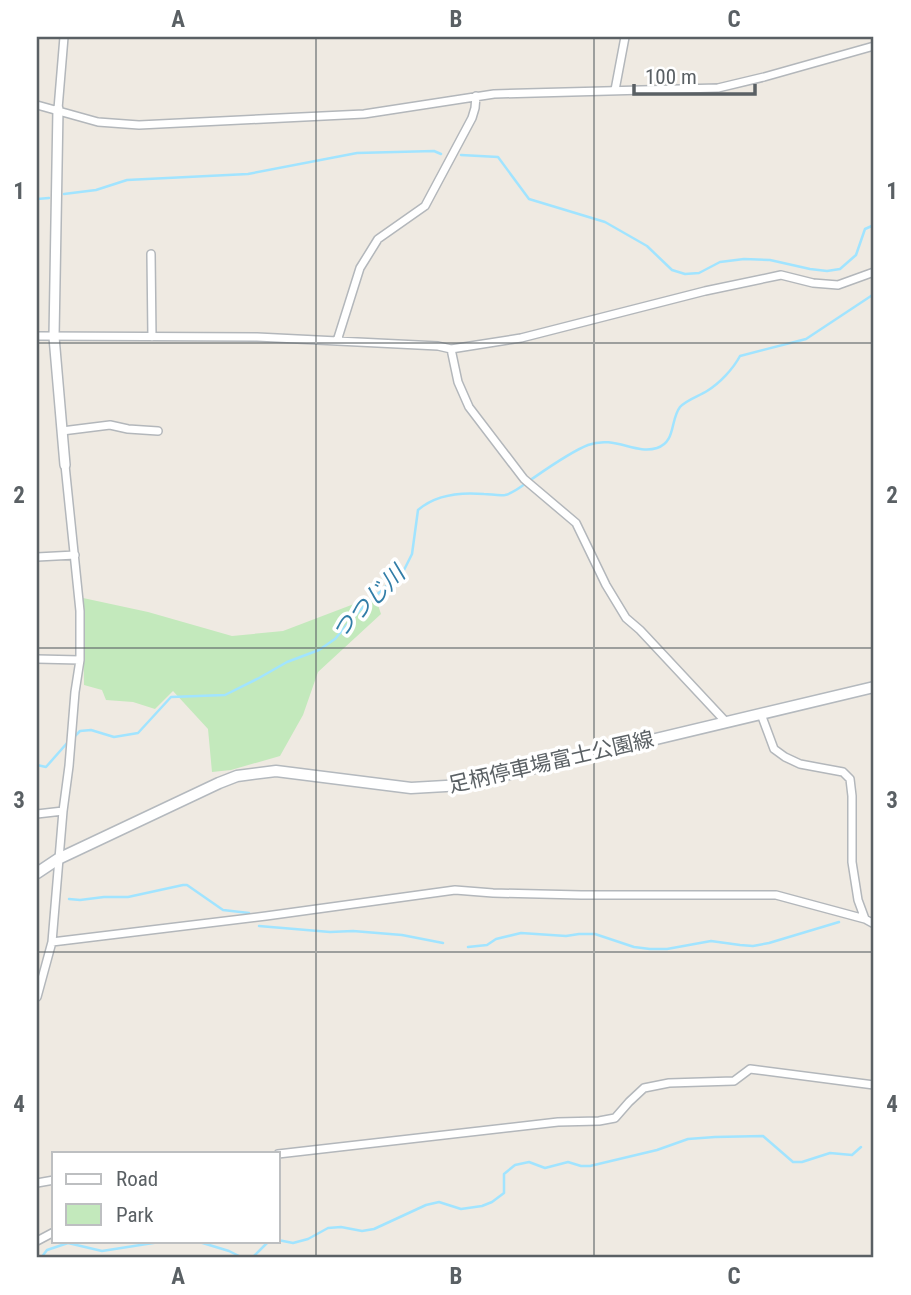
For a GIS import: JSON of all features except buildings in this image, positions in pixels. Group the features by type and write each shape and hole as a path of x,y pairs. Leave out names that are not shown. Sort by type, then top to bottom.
{"main road":[{"name":"足柄停車場富士公園線","path":"37,873 58,859 219,783 247,774 276,771 411,788 463,785 874,687"}],"street":[{"path":"37,997 52,942 58,859 80,660 80,611 54,337 58,109 64,37"},
{"path":"615,90 625,37"},
{"path":"37,105 98,122 139,125 364,114 476,96 718,88 874,46"},
{"path":"337,341 360,268 378,239 425,206 472,118 476,96"},
{"path":"151,254 152,337"},
{"path":"37,336 257,337 451,349 521,338 705,291 781,275 813,283 838,285 874,272"},
{"path":"451,349 458,382 469,407 524,479 576,523 606,585 626,618 726,722"},
{"path":"62,430 110,425 158,431"},
{"path":"37,556 75,555"},
{"path":"37,659 80,660"},
{"path":"761,715 774,749 785,757 800,764 843,772 850,779 852,862 858,900 865,919"},
{"path":"37,814 63,811"},
{"path":"52,942 455,890 581,895 776,895 865,919 874,925"},
{"path":"280,1154 558,1122 599,1121 615,1118 644,1088 669,1083 734,1081 750,1069 874,1086"}],"green space":[{"path":"375,596 381,614 318,672 303,715 280,756 231,770 212,772 208,729 173,691 155,709 133,702 106,700 102,690 84,685 83,598 148,612 232,636 283,631"}],"waterway":[{"path":"64,194 96,190 127,180 248,174 357,153 434,151 441,154"},
{"path":"461,155 498,157 529,199 605,222 647,246 672,270 685,274 699,273 720,262 744,259 770,260 827,271 840,269 856,255 865,229 874,225"},
{"path":"37,199 49,198"},
{"name":"つつじ川","path":"73,738 80,731 91,730 114,737 138,733 171,697 225,695 287,662 319,650 335,639 359,611 404,570 412,554 418,510 425,505 441,497 458,494 508,494 588,445 607,442 641,449 657,448 670,436 680,407 717,384 740,356 806,339 874,294"},
{"name":"つつじ川","path":"37,765 46,767 68,742"},
{"path":"69,899 128,897 187,885 223,910 249,913"},
{"path":"468,947 487,945 496,939 521,933 566,936 595,934 634,947 650,949 667,949 711,941 753,946 839,922"},
{"path":"259,926 402,935 443,943"},
{"path":"280,1240 293,1243 308,1239 328,1228 341,1227 362,1231 374,1229 426,1205 439,1202 461,1209 482,1206 504,1193 504,1174 515,1165 529,1162 545,1168 568,1162 590,1166 657,1150 688,1139 715,1137 763,1136 793,1162 802,1162 830,1153 852,1155 861,1147"},
{"path":"41,1258 47,1250 68,1243 102,1251 160,1242"},
{"path":"199,1242 243,1258"},
{"path":"252,1258 267,1243 272,1242"}]}
